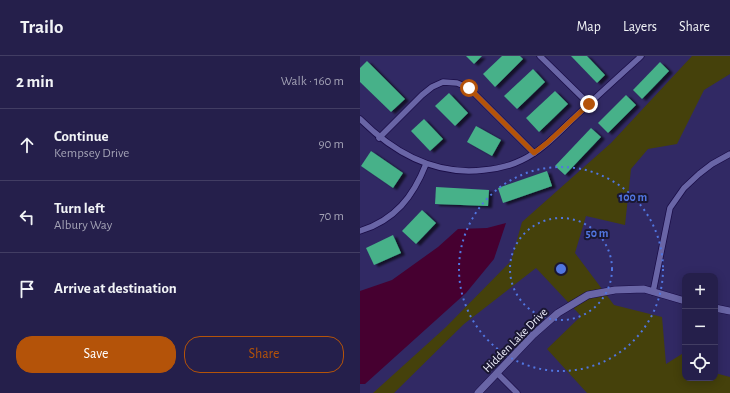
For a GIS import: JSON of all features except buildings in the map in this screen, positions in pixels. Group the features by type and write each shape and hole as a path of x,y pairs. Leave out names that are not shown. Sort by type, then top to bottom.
{"street":[{"path":"540,56 589,104"},
{"path":"360,119 379,138 401,153 426,164 458,171 480,171 501,167 522,160 547,143 641,56"},
{"path":"379,138 432,87 442,82 457,83 469,88 534,153"},
{"path":"653,292 670,208 684,188 699,174 712,164 730,154"},
{"path":"360,231 368,229 389,217 399,209 412,192 426,164"},
{"name":"Hidden Lake Drive","path":"478,393 533,334 558,313 588,295 615,290 644,289 682,299"},
{"path":"718,309 730,311"},
{"path":"497,373 517,393"}],"shaded area":[{"path":"692,56 730,56 730,74 704,90 677,144 648,149 631,169 625,225 586,216 575,253 614,305 662,317 666,364 682,354 682,381 718,381 718,374 730,377 730,393 587,393 547,349 581,316 536,268 464,324 394,393 373,393 446,327 511,261 522,222 611,143"},
{"path":"506,223 494,259 466,293 365,384 360,384 360,291 392,280 438,247 458,229 487,228"}],"route":[{"path":"469,88 534,153 589,104"}]}
